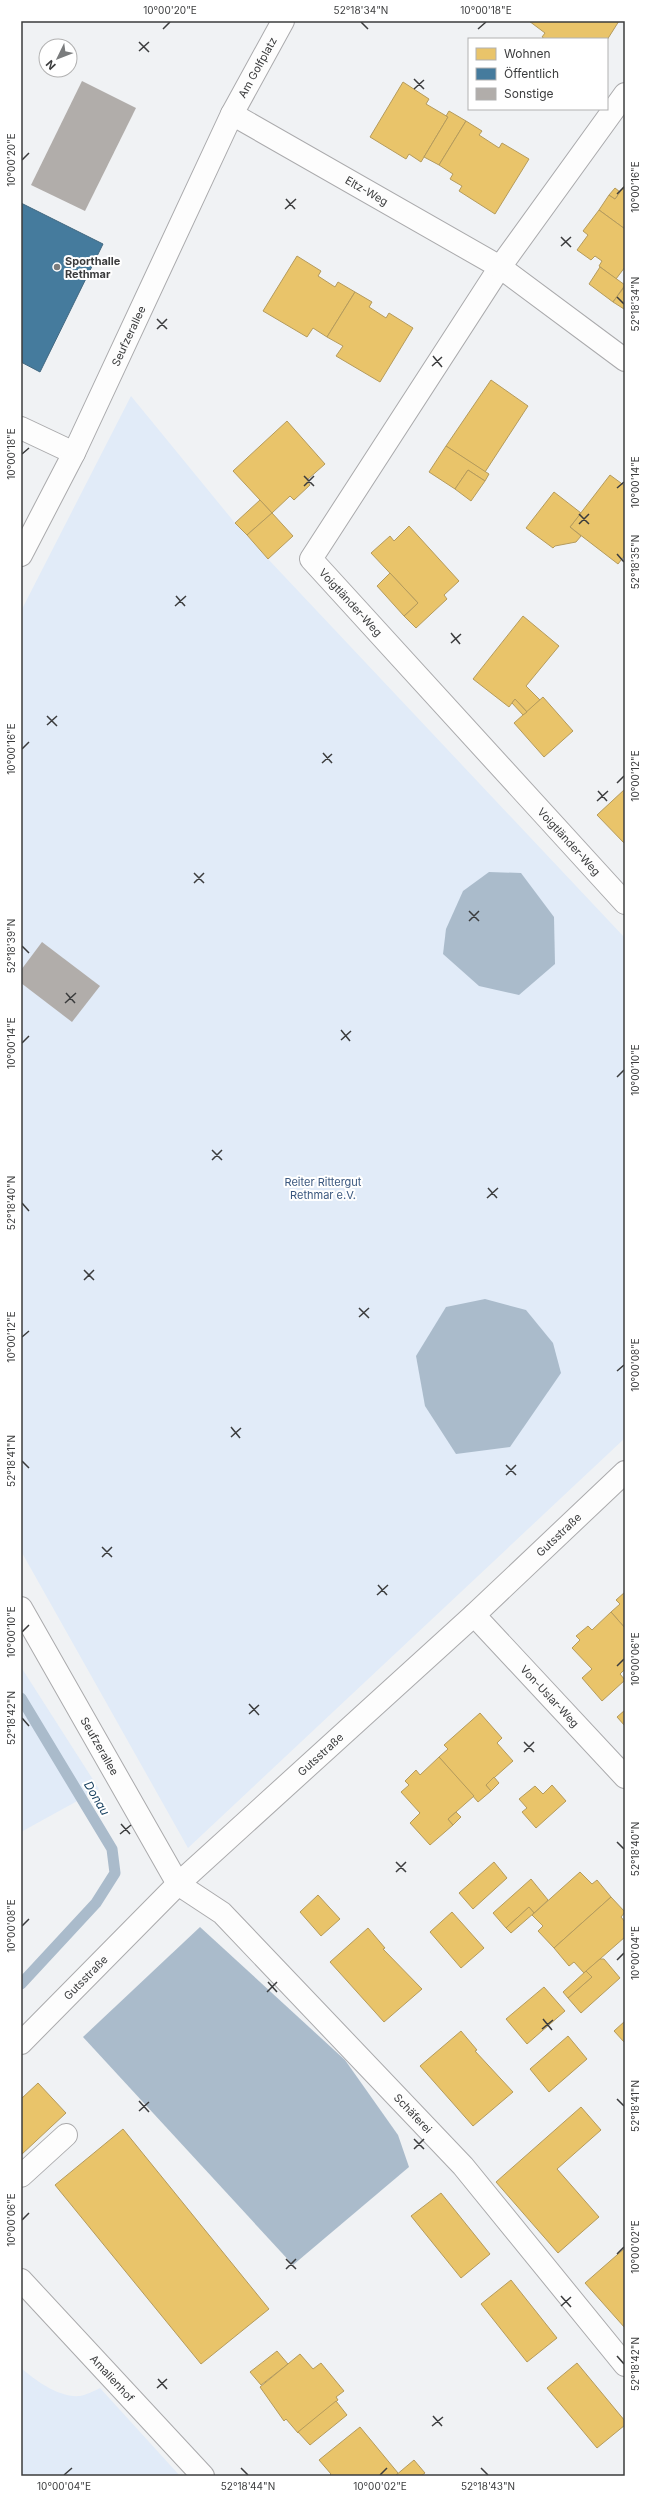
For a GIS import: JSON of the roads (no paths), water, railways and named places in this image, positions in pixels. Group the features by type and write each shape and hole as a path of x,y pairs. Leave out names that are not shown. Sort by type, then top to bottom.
{"street":[{"name":"Am Golfplatz","path":"232,114 284,21"},
{"path":"500,267 625,94"},
{"name":"Eltz-Weg","path":"232,114 500,267 625,360"},
{"name":"Seufzerallee","path":"21,555 74,453 232,114"},
{"name":"Voigtländer-Weg","path":"500,267 312,559 625,902"},
{"path":"21,428 74,453"},
{"name":"Gutsstraße","path":"21,2043 178,1884 474,1615 625,1472"},
{"name":"Seufzerallee","path":"21,1608 178,1884"},
{"name":"Von-Uslar-Weg","path":"474,1615 625,1777"},
{"name":"Schäferei","path":"178,1884 222,1913 463,2166 625,2365"},
{"path":"21,2176 66,2135"},
{"name":"Amalienhof","path":"21,2280 203,2476"}],"water":[{"path":"489,872 521,873 554,917 555,964 519,995 479,986 443,954 446,929 463,891"},
{"path":"485,1299 526,1310 553,1343 561,1373 510,1447 456,1454 425,1406 416,1356 446,1307"},
{"path":"200,1927 345,2060 398,2135 409,2167 293,2265 83,2037"}],"waterway":[{"name":"Donau","path":"21,1698 112,1849 115,1873 96,1903 21,1984"}],"place":[{"name":"Sporthalle Rethmar","path":"57,267"}],"park label":[{"name":"Reiter Rittergut Rethmar e.V.","path":"323,1188"}]}
